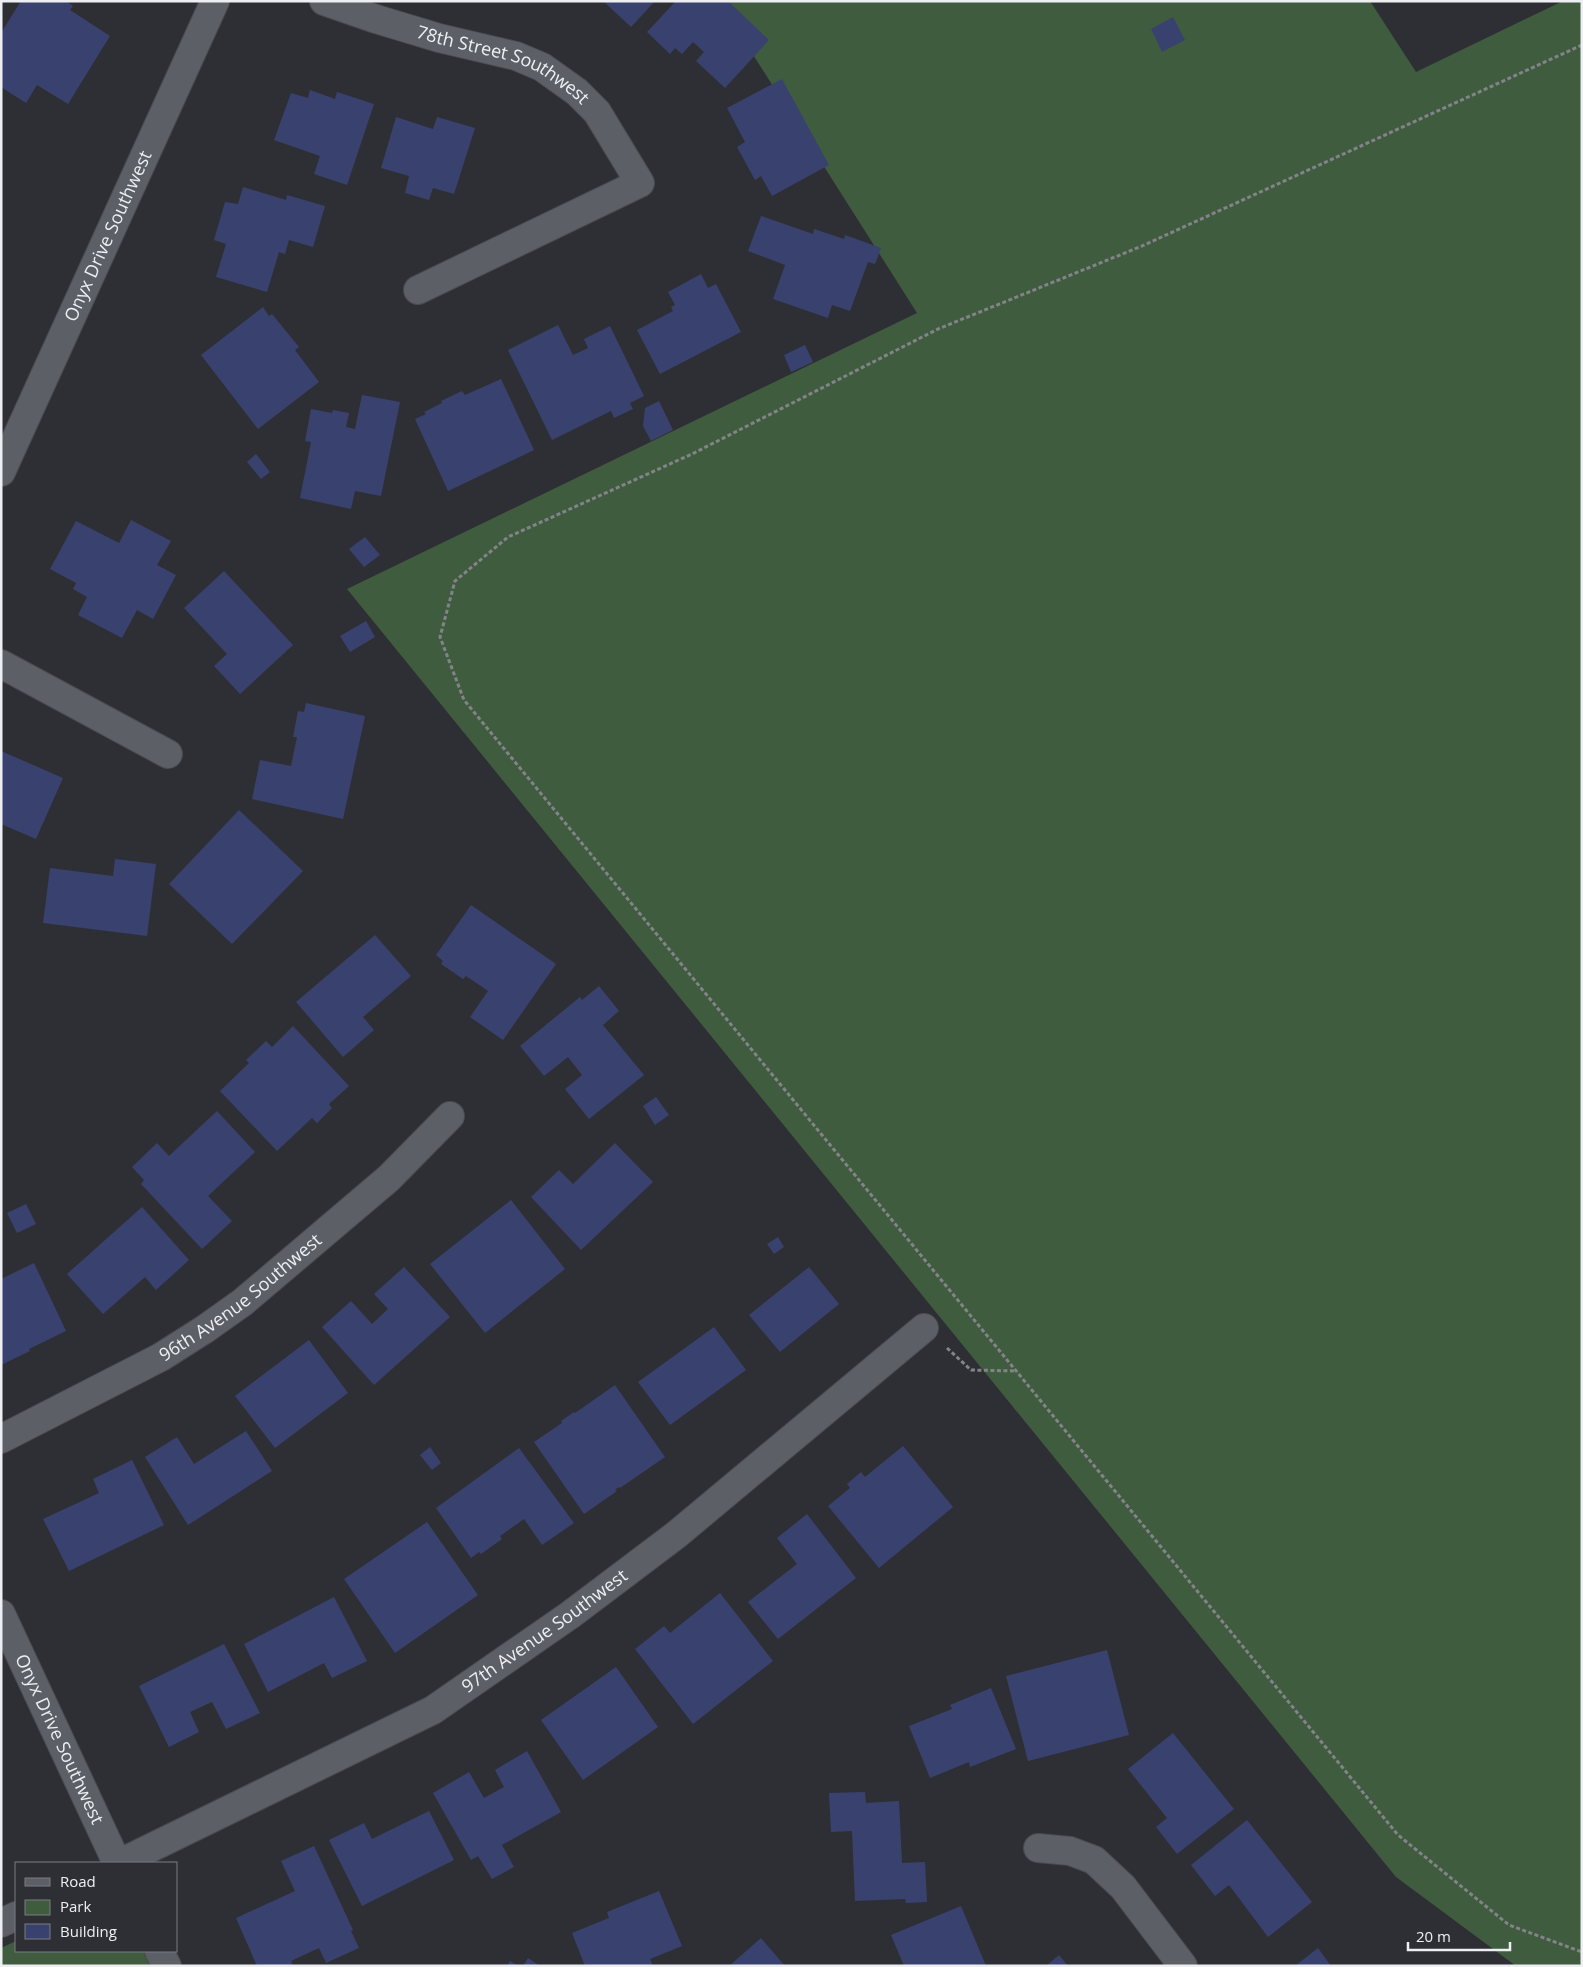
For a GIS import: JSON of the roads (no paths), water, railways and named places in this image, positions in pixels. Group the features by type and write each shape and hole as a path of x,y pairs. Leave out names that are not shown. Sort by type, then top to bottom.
{"street":[{"name":"Onyx Drive Southwest","path":"1,471 214,1"},
{"name":"78th Street Southwest","path":"324,1 376,20 439,38 516,56 542,67 577,92 597,112 640,183 418,290"},
{"path":"1,664 168,754"},
{"name":"96th Avenue Southwest","path":"1,1439 161,1357 243,1302 389,1178 450,1116"},
{"name":"97th Avenue Southwest","path":"120,1862 433,1710 570,1615 676,1535 924,1328"},
{"name":"Onyx Drive Southwest","path":"1,1614 118,1862"},
{"path":"1038,1848 1070,1850 1094,1860 1123,1887 1183,1966"},
{"path":"1,1923 15,1916"},
{"path":"160,1952 167,1966"}]}
